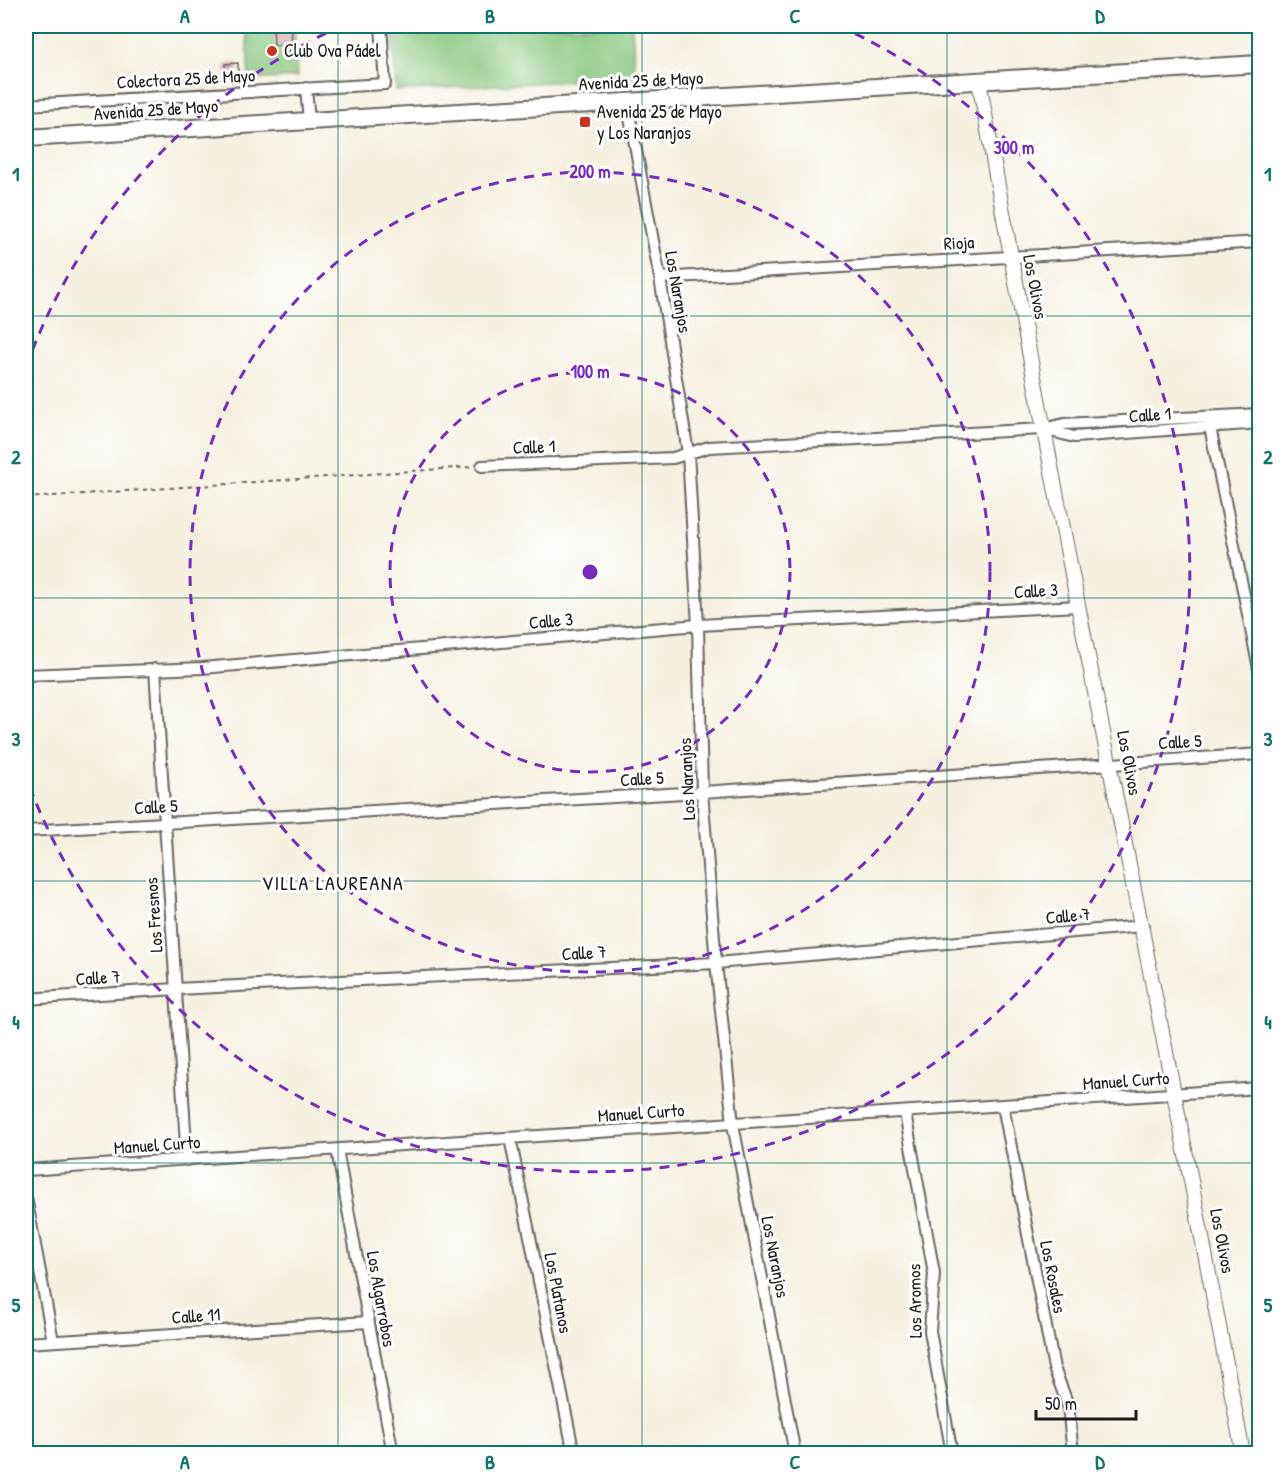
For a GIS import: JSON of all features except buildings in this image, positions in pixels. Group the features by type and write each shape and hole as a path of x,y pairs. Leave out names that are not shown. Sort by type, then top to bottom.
{"main road":[{"name":"Avenida 25 de Mayo","path":"26,138 1260,64"}],"street":[{"name":"Colectora 25 de Mayo","path":"26,105 385,84 381,26"},
{"name":"Los Olivos","path":"979,81 1043,429 1177,1095 1243,1454"},
{"path":"306,88 309,121"},
{"name":"Los Naranjos","path":"627,102 660,278 688,453 698,625 702,792 716,963 734,1124 795,1454"},
{"name":"Rioja","path":"660,278 1260,242"},
{"name":"Calle 1","path":"1209,421 1260,414"},
{"path":"1209,421 1260,674"},
{"name":"Calle 1","path":"482,466 673,458 709,447 1043,429 1064,424 1209,421 1260,423"},
{"name":"Calle 3","path":"26,675 202,668 698,625 1079,606"},
{"name":"Los Fresnos","path":"155,669 187,1160"},
{"name":"Calle 5","path":"26,831 702,792 1260,754"},
{"name":"Calle 7","path":"26,999 176,989 716,963 1143,926"},
{"name":"Manuel Curto","path":"26,1170 1260,1088"},
{"name":"Los Rosales","path":"1003,1106 1054,1368 1068,1405 1073,1454"},
{"name":"Los Aromos","path":"905,1113 934,1273 930,1330 952,1454"},
{"name":"Los Platanos","path":"510,1138 574,1454"},
{"name":"Los Algarrobos","path":"338,1150 393,1454"},
{"path":"26,1197 53,1341"},
{"name":"Calle 11","path":"26,1343 368,1322"}],"path":[{"path":"26,498 482,466"}],"green space":[{"name":"Club Ova Pádel","path":"246,26 294,26 297,77 249,80"},
{"path":"392,26 632,26 635,77 396,91"}],"place":[{"name":"Club Ova Pádel","path":"272,51"},
{"name":"Avenida 25 de Mayo y Los Naranjos","path":"585,122"}],"district":[{"name":"VILLA LAUREANA","path":"333,883"}]}
